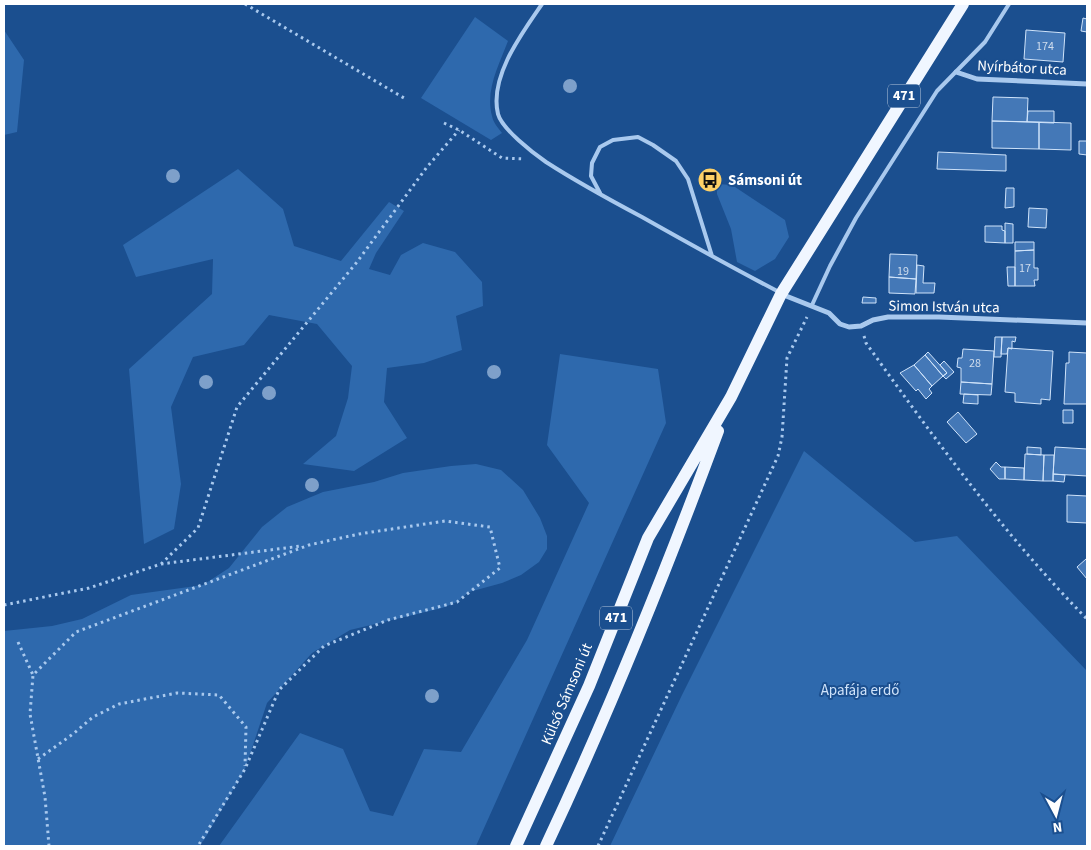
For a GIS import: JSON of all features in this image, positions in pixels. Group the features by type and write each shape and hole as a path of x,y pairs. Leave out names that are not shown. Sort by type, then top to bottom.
{"main road":[{"name":"471","path":"781,294 963,4"},
{"name":"Külső Sámsoni út","path":"516,846 589,686 648,538 731,397 781,294"},
{"name":"Külső Sámsoni út","path":"546,846 610,705 673,551 731,397"}],"street":[{"name":"Nyírbátor utca","path":"956,72 977,78 1087,84"},
{"path":"781,294 829,313 840,324 849,327 861,326"},
{"name":"Simon István utca","path":"861,326 873,320 888,317 1087,323"}],"lane":[{"path":"542,4 520,37 499,79 496,99 499,116 512,133 545,161 781,294"},
{"path":"812,305 830,266 856,218 937,91 985,42 1009,4"},
{"path":"601,194 591,176 592,163 600,147 613,140 638,138 652,145 676,161 688,180 712,256"}],"path":[{"path":"245,4 404,98"},
{"path":"444,123 459,130 502,158 545,161"},
{"path":"161,564 198,528 238,407 357,262 427,167 459,130"},
{"path":"598,846 778,456 782,437 788,358 812,305"},
{"path":"861,326 866,343 945,454 1043,572 1087,619"},
{"path":"4,605 89,588 161,564 309,545 358,534 445,521 490,527 500,568 457,602 388,620 324,646 279,690 245,769 198,846"},
{"path":"33,675 76,632 309,545"},
{"path":"18,642 33,675 30,714 44,796 49,846"},
{"path":"38,759 93,717 119,704 186,693 219,695 246,727 245,769"}],"green space":[{"path":"475,17 508,41 497,68 490,97 493,118 502,133 491,140 421,98"},
{"path":"4,30 24,60 17,132 4,135"},
{"path":"238,169 283,209 294,246 341,261 389,202 404,211 376,253 369,269 390,275 401,255 423,243 455,252 482,282 483,306 456,316 462,350 424,363 387,368 384,402 407,438 354,471 303,464 336,436 348,398 352,366 317,324 269,315 244,345 193,357 171,407 181,484 174,529 144,544 129,369 212,294 213,259 136,277 123,245"},
{"path":"717,184 732,185 785,220 789,237 775,259 755,271 737,262 731,229 717,194"},
{"path":"560,354 658,369 666,423 476,846 219,846 300,733 343,749 370,811 393,816 424,749 461,752 527,640 589,503 547,445"},
{"name":"Apafája erdő","path":"804,451 915,542 957,536 1087,671 1087,846 610,846 682,695"},
{"path":"476,464 501,470 523,490 540,518 547,536 547,549 539,562 521,575 502,583 469,592 457,602 442,608 350,630 312,653 267,703 245,769 204,840 198,846 4,846 4,631 52,626 82,619 131,595 203,585 229,568 262,527 287,507 323,492 374,482 403,473"}],"building":[{"path":"1083,18 1087,19 1087,32 1081,31"},
{"path":"1026,30 1065,33 1063,62 1024,59"},
{"path":"993,97 1028,98 1027,122 992,121"},
{"path":"1028,111 1054,111 1054,123 1027,122"},
{"path":"992,121 1039,122 1039,149 992,148"},
{"path":"1039,122 1071,123 1071,150 1039,149"},
{"path":"1079,141 1087,141 1087,155 1079,154"},
{"path":"938,152 1006,155 1006,171 937,169"},
{"path":"1006,188 1014,188 1014,207 1005,208"},
{"path":"1029,208 1047,209 1046,228 1028,227"},
{"path":"1005,223 1013,224 1013,243 1005,243"},
{"path":"985,226 1002,226 1002,230 1005,231 1005,243 985,242"},
{"path":"1015,242 1034,242 1034,250 1015,251"},
{"path":"1034,250 1034,268 1038,268 1038,280 1034,280 1035,286 1015,286 1015,251"},
{"path":"890,254 917,255 916,279 889,277"},
{"path":"917,265 924,266 923,283 935,283 934,293 916,293"},
{"path":"1007,267 1015,267 1015,286 1008,286"},
{"path":"889,277 916,279 915,294 889,293"},
{"path":"863,297 876,298 876,303 862,303"},
{"path":"995,337 1002,337 1001,357 994,357"},
{"path":"1002,337 1016,337 1015,342 1012,341 1012,349 1008,348 1007,354 1001,354"},
{"path":"1008,348 1053,351 1050,400 1041,399 1041,404 1015,402 1015,393 1005,392"},
{"path":"963,349 994,351 992,384 961,382 961,368 957,367 958,358 962,358"},
{"path":"928,352 947,373 943,376 925,355"},
{"path":"1069,352 1087,353 1087,404 1064,404 1066,363 1069,363"},
{"path":"925,355 943,376 932,386 914,365"},
{"path":"944,361 954,372 946,379 943,376 947,373 940,365"},
{"path":"914,365 932,386 929,389 932,393 926,399 900,373"},
{"path":"961,382 992,384 991,395 960,394"},
{"path":"964,394 978,395 978,404 963,403"},
{"path":"1063,410 1073,410 1073,423 1063,423"},
{"path":"958,412 977,434 966,443 947,422"},
{"path":"1027,447 1041,448 1041,455 1027,454"},
{"path":"1055,447 1087,449 1087,476 1053,474"},
{"path":"1025,454 1044,455 1043,481 1024,480"},
{"path":"1044,455 1054,455 1053,481 1043,481"},
{"path":"996,462 1001,467 1005,467 1005,479 999,479 990,469"},
{"path":"1005,467 1024,468 1024,480 1005,479"},
{"path":"1053,474 1065,475 1064,482 1053,481"},
{"path":"1067,495 1087,496 1087,523 1067,522"},
{"path":"1086,559 1087,561 1087,579 1077,567"}],"place":[{"name":"Sámsoni út","path":"710,180"}]}
